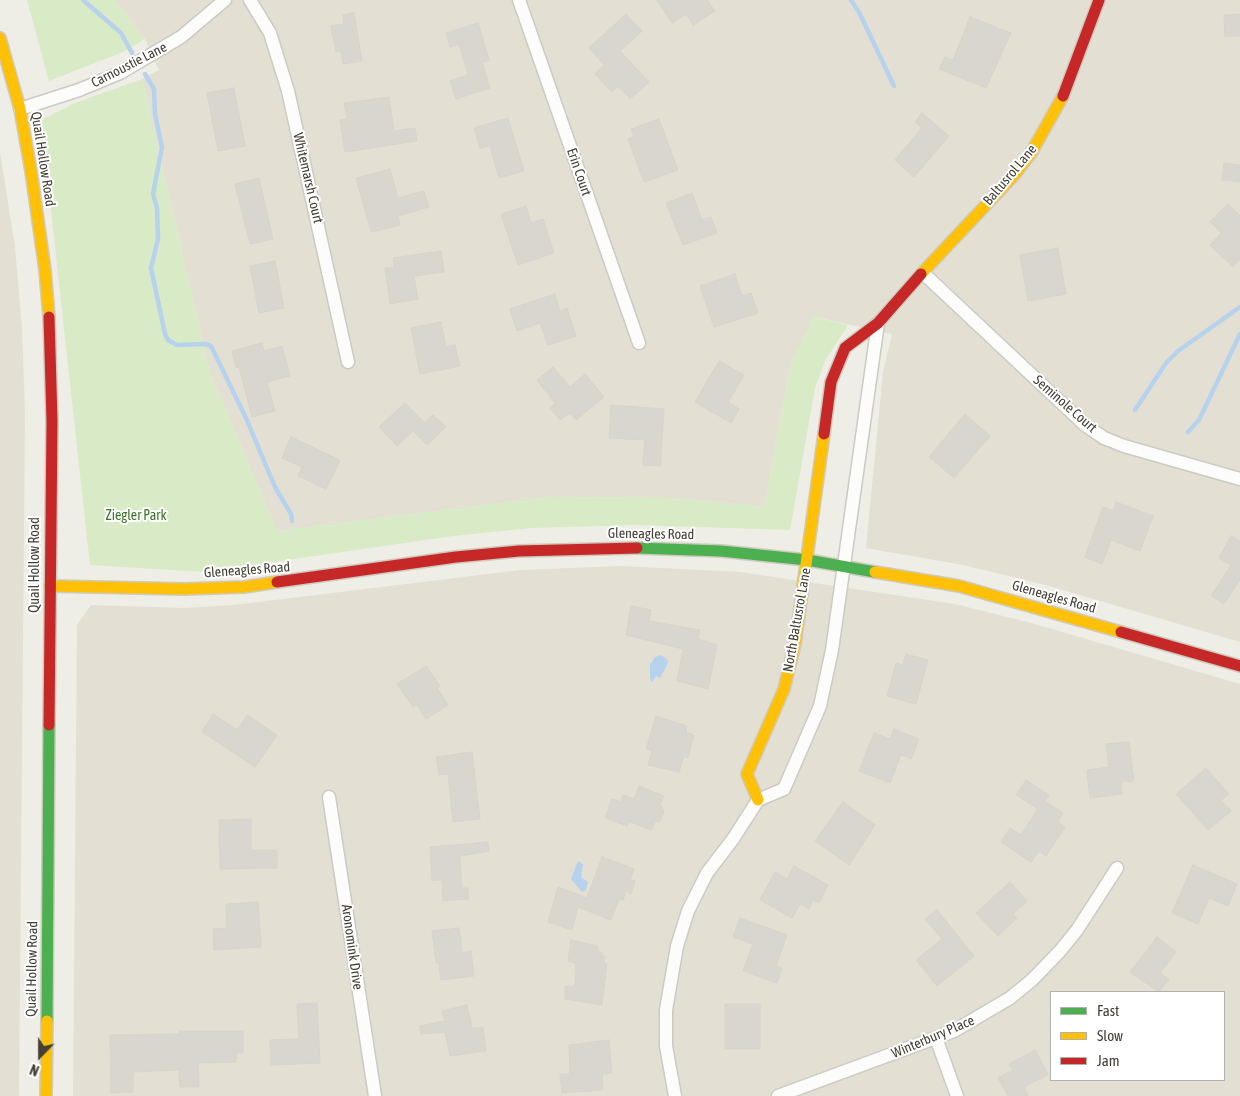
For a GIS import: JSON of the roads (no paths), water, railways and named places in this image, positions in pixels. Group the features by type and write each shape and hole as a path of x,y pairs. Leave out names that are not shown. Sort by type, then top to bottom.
{"street":[{"name":"Carnoustie Lane","path":"20,109 79,90 120,73 180,37 225,0"},
{"name":"Whitemarsh Court","path":"250,0 270,34 288,91 348,362"},
{"name":"Erin Court","path":"519,0 640,343"},
{"name":"Baltusrol Lane","path":"807,560 831,382 845,348 878,323 1015,174 1031,153 1063,96 1099,0"},
{"name":"Quail Hollow Road","path":"0,38 20,109 38,220 49,320 52,422 46,1096"},
{"name":"Seminole Court","path":"923,272 1091,430 1124,446 1240,479"},
{"path":"675,1096 669,1068 666,1021 669,984 677,946 688,911 701,884 733,840 758,800 784,789 820,706 832,650 878,323"},
{"name":"Gleneagles Road","path":"50,586 184,589 244,587 456,557 560,549 687,549 807,560 959,586 1240,666"},
{"name":"North Baltusrol Lane","path":"758,800 747,774 784,689 795,644 807,560"},
{"name":"Aronomink Drive","path":"329,797 375,1096"},
{"name":"Winterbury Place","path":"778,1096 936,1038 977,1019 1032,980 1078,930 1117,868"},
{"path":"936,1038 957,1096"}],"water":[{"path":"661,655 668,660 667,665 660,678 656,676 652,682 650,678 650,665 655,657"},
{"path":"578,861 583,864 581,877 588,882 586,890 582,892 571,879"}],"waterway":[{"path":"83,0 121,33 132,53"},
{"path":"851,0 860,14 894,86"},
{"path":"145,74 154,89 155,114 162,147 153,194 157,208 158,239 151,268 165,334 168,340 177,345 205,344 211,346 246,418 275,487 291,514 292,521"},
{"path":"1135,410 1166,363 1178,351 1240,307"},
{"path":"1188,432 1199,420 1240,334"}],"park label":[{"name":"Ziegler Park","path":"136,516"}]}
